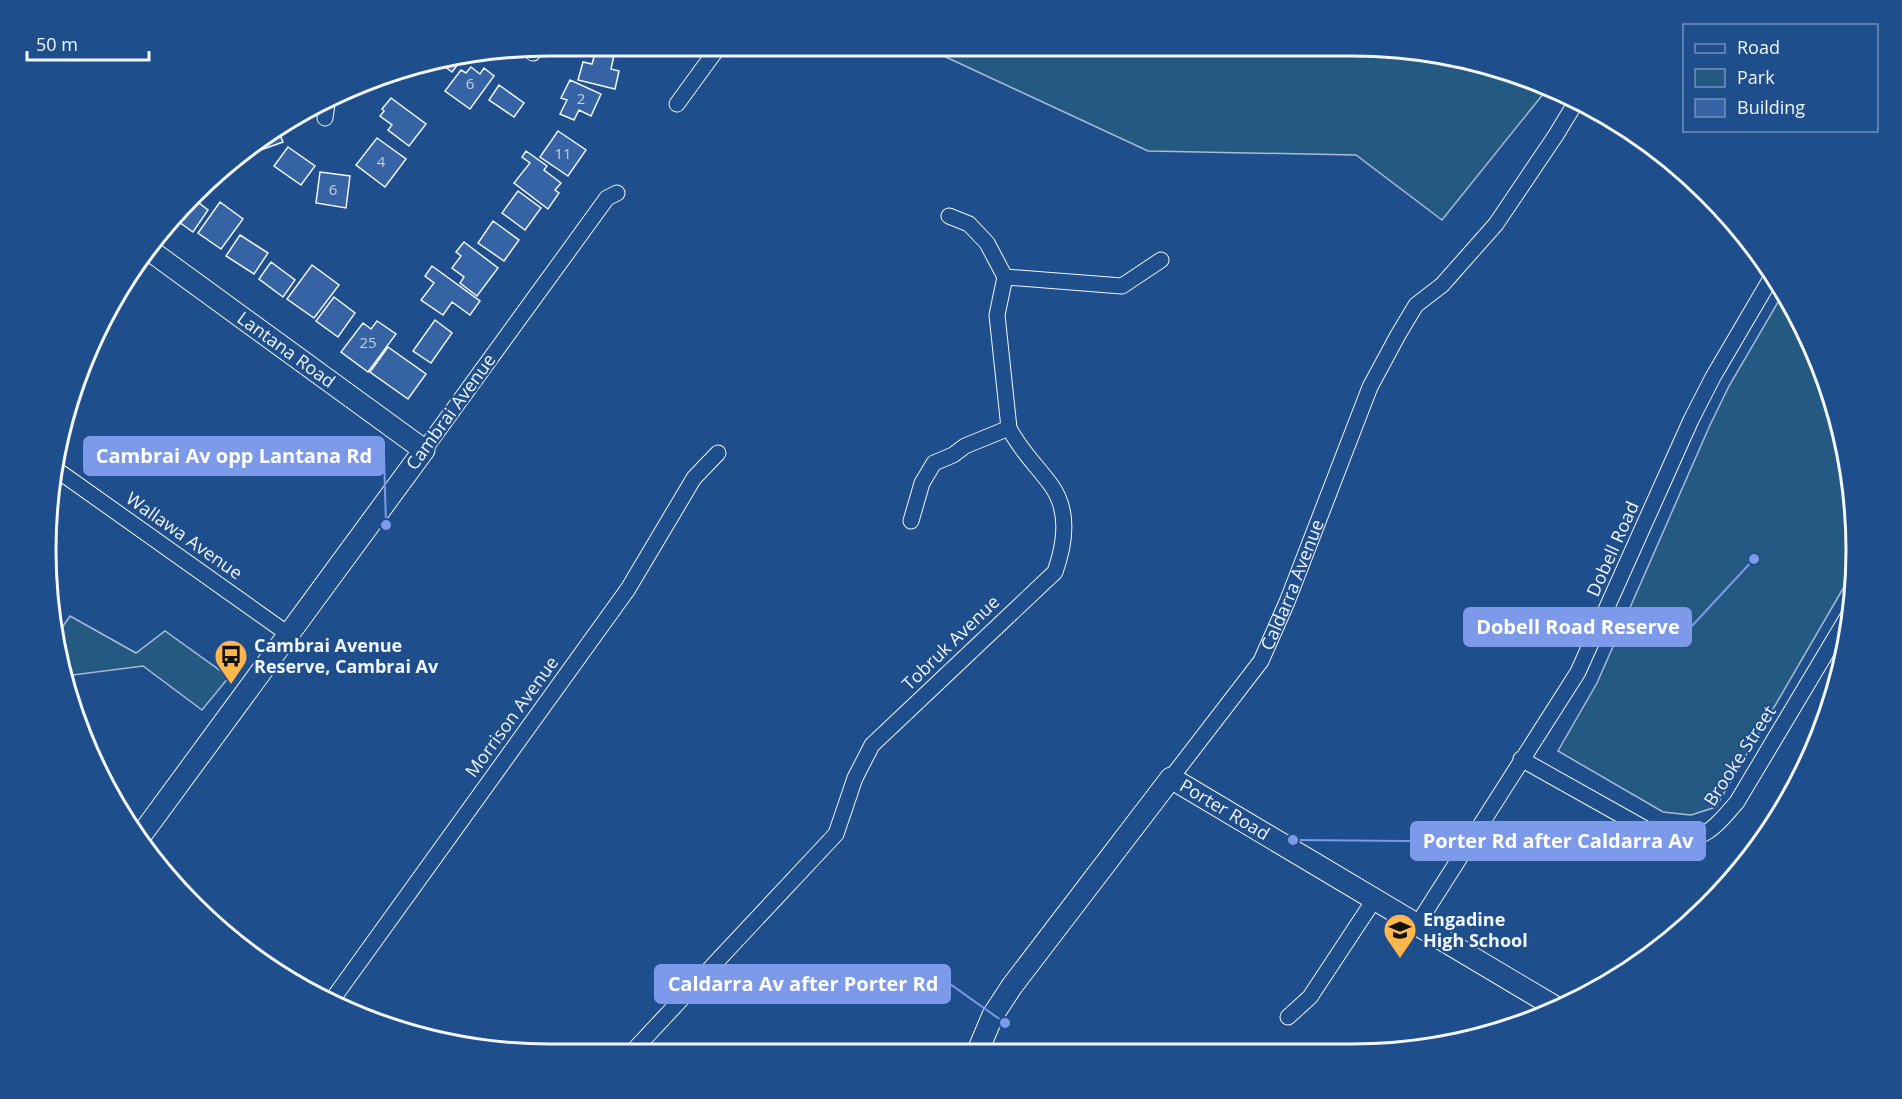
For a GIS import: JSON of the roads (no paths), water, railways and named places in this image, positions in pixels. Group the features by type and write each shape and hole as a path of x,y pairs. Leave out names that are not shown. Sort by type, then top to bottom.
{"street":[{"path":"677,104 712,56"},
{"name":"Caldarra Avenue","path":"981,1044 993,1015 1012,986 1261,661 1291,592 1370,387 1398,334 1416,306 1442,285 1496,225 1572,107"},
{"name":"Cambrai Avenue","path":"144,831 607,198 617,193"},
{"path":"949,216 969,224 987,243 1005,277 1122,286 1161,260"},
{"name":"Lantana Road","path":"155,254 424,450"},
{"name":"Tobruk Avenue","path":"639,1044 836,834 855,778 872,745 1054,572 1061,553 1064,532 1062,512 1053,487 1031,462 1009,428 997,315 1005,277"},
{"name":"Dobell Road","path":"1417,925 1578,672 1691,420 1713,377 1768,283"},
{"path":"911,521 922,483 934,463 953,455 965,446 1009,428"},
{"name":"Morrison Avenue","path":"336,995 628,589 694,478 718,453"},
{"name":"Wallawa Avenue","path":"62,473 288,634"},
{"name":"Brooke Street","path":"1521,759 1660,837 1672,840 1702,835 1716,827 1737,802 1839,630"},
{"name":"Porter Road","path":"1171,778 1549,1003"},
{"path":"1288,1017 1310,997 1374,900"}],"place":[{"name":"Cambrai Av opp Lantana Rd","path":"386,525"},
{"name":"Dobell Road Reserve","path":"1754,559"},
{"name":"Cambrai Avenue Reserve, Cambrai Av","path":"231,685"},
{"name":"Porter Rd after Caldarra Av","path":"1293,840"},
{"name":"Engadine High School","path":"1400,959"},
{"name":"Caldarra Av after Porter Rd","path":"1005,1023"}]}
